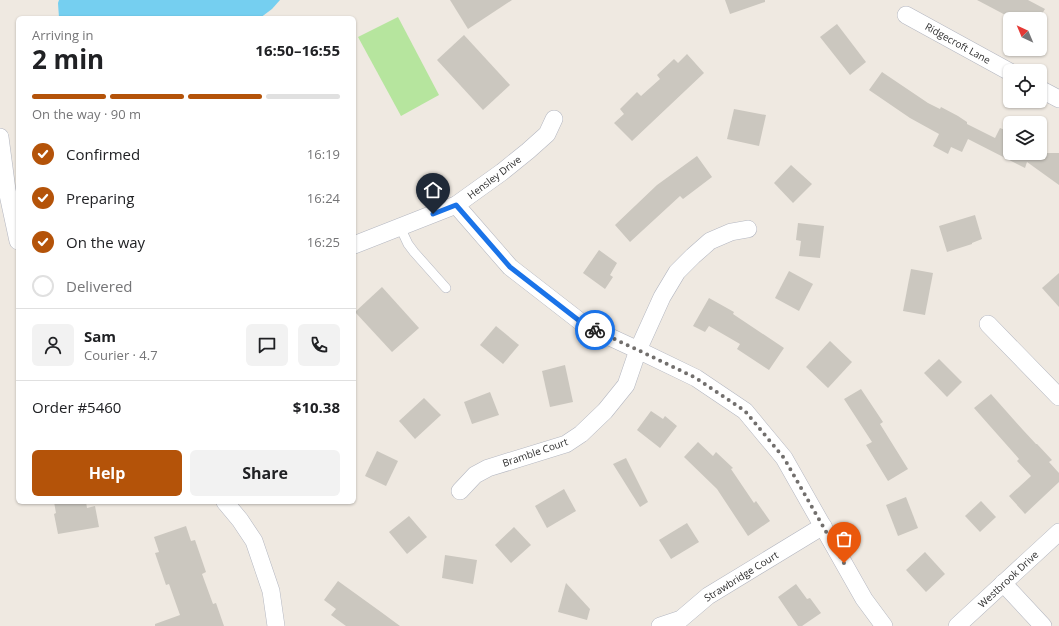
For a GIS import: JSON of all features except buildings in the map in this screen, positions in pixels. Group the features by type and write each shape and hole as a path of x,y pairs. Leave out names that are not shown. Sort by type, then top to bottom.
{"street":[{"name":"Ridgecroft Lane","path":"906,15 1003,68"},
{"path":"1047,93 1059,99"},
{"name":"Hensley Drive","path":"356,244 456,205 502,172 528,151 547,134 554,119"},
{"path":"0,137 7,190 16,232"},
{"path":"456,205 510,267 586,326 696,378 745,411 784,458 864,599 884,626"},
{"name":"Bramble Court","path":"460,491 475,476 488,468 566,444 581,434 605,411 626,385 638,350 662,297 677,272 710,241 731,232 748,229"},
{"path":"988,324 1059,397"},
{"path":"227,504 240,520 254,541 271,591 276,626"},
{"name":"Strawbridge Court","path":"660,626 681,619 708,596 823,526"},
{"name":"Westbrook Drive","path":"967,623 1003,583 1059,532"},
{"path":"1003,583 1043,626"}],"lane":[{"path":"400,227 408,244 414,252 446,288"}],"green space":[{"path":"398,17 439,95 401,116 358,37"}],"water":[{"path":"59,0 280,0 263,16 59,16"}],"way so far":[{"path":"595,330 696,378 745,411 784,458 844,563"}],"route":[{"path":"433,214 456,205 510,267 552,301 586,326 595,330"}]}
